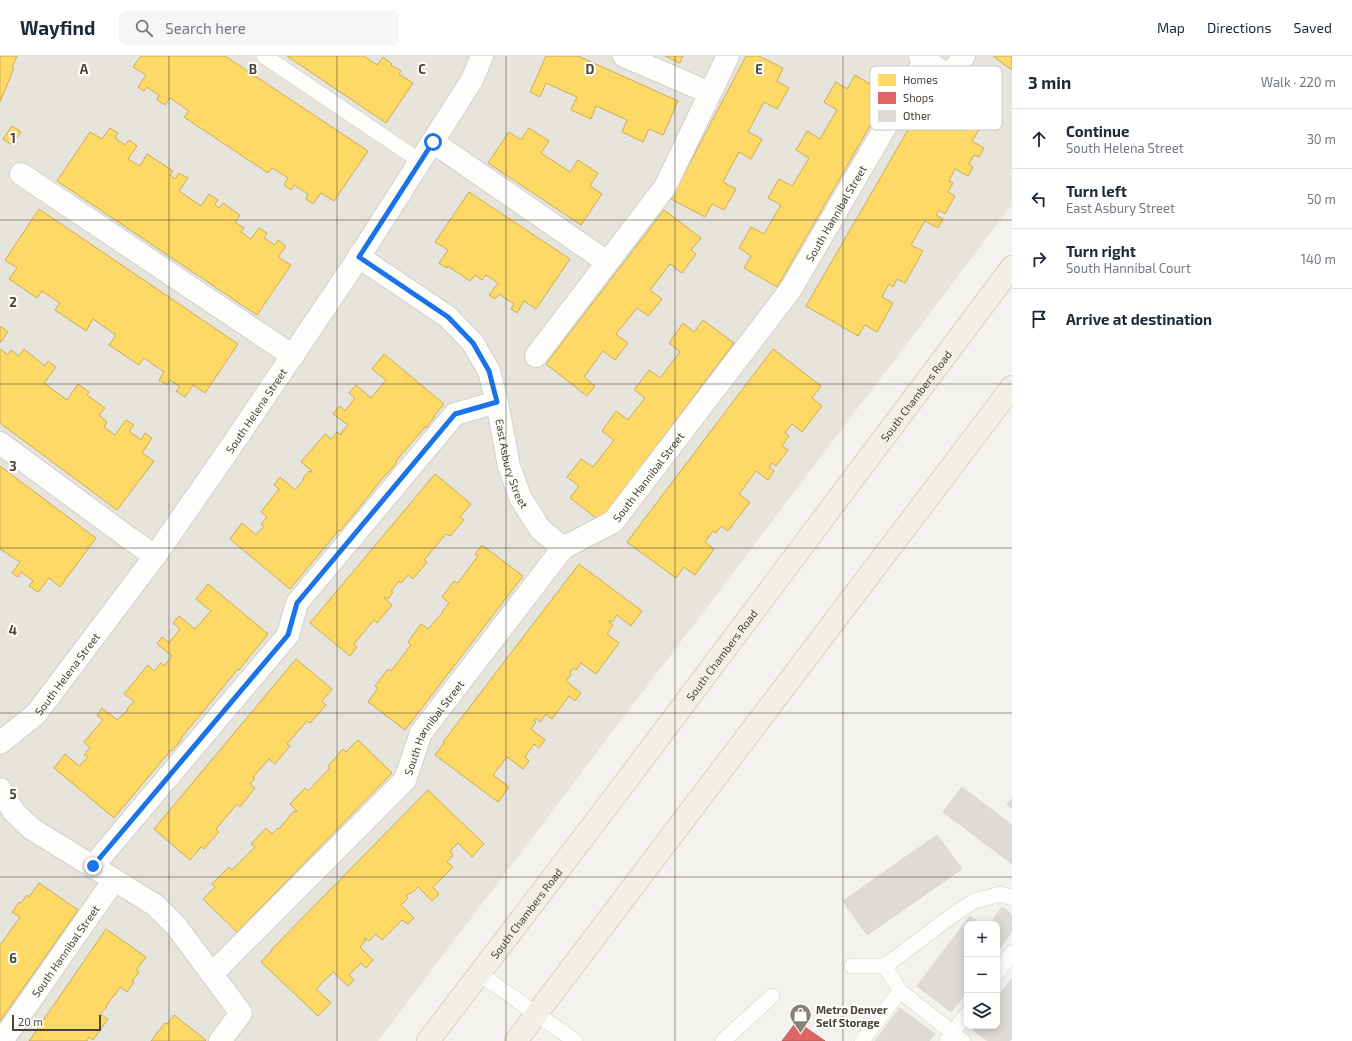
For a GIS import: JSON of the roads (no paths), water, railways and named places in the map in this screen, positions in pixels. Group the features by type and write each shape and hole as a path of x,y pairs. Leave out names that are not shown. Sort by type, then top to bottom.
{"main road":[{"name":"South Chambers Road","path":"428,1041 1012,267"},
{"path":"516,1041 1012,387"}],"street":[{"name":"South Helena Street","path":"0,743 36,714 155,556 293,356 359,257 472,80 482,56"},
{"path":"624,56 710,93"},
{"path":"536,356 664,187 728,56"},
{"name":"South Hannibal Street","path":"956,66 964,56"},
{"name":"South Hannibal Street","path":"922,58 934,66"},
{"name":"South Hannibal Street","path":"212,974 405,780 421,733 563,548 614,522 791,289 881,130"},
{"path":"433,142 607,262"},
{"path":"21,174 293,356"},
{"name":"East Asbury Street","path":"359,257 448,317 473,343 489,371 497,402 509,466 520,497 540,529 563,548"},
{"path":"93,866 288,635 297,603 455,414 497,402"},
{"path":"0,443 155,556"},
{"path":"0,789 14,812 32,829 155,905 176,926 242,1013 220,1041"},
{"name":"South Hannibal Street","path":"2,1041 114,880"}],"lane":[{"path":"264,56 420,161"},
{"path":"852,966 885,966 950,917 974,901 1001,894 1012,898"},
{"path":"1000,969 1012,953"},
{"path":"885,966 900,991 954,1038 964,1020"},
{"path":"480,974 575,1041"},
{"path":"862,1041 900,991"},
{"path":"723,1041 772,996"}],"place":[{"name":"Metro Denver Self Storage","path":"801,1034"}]}
